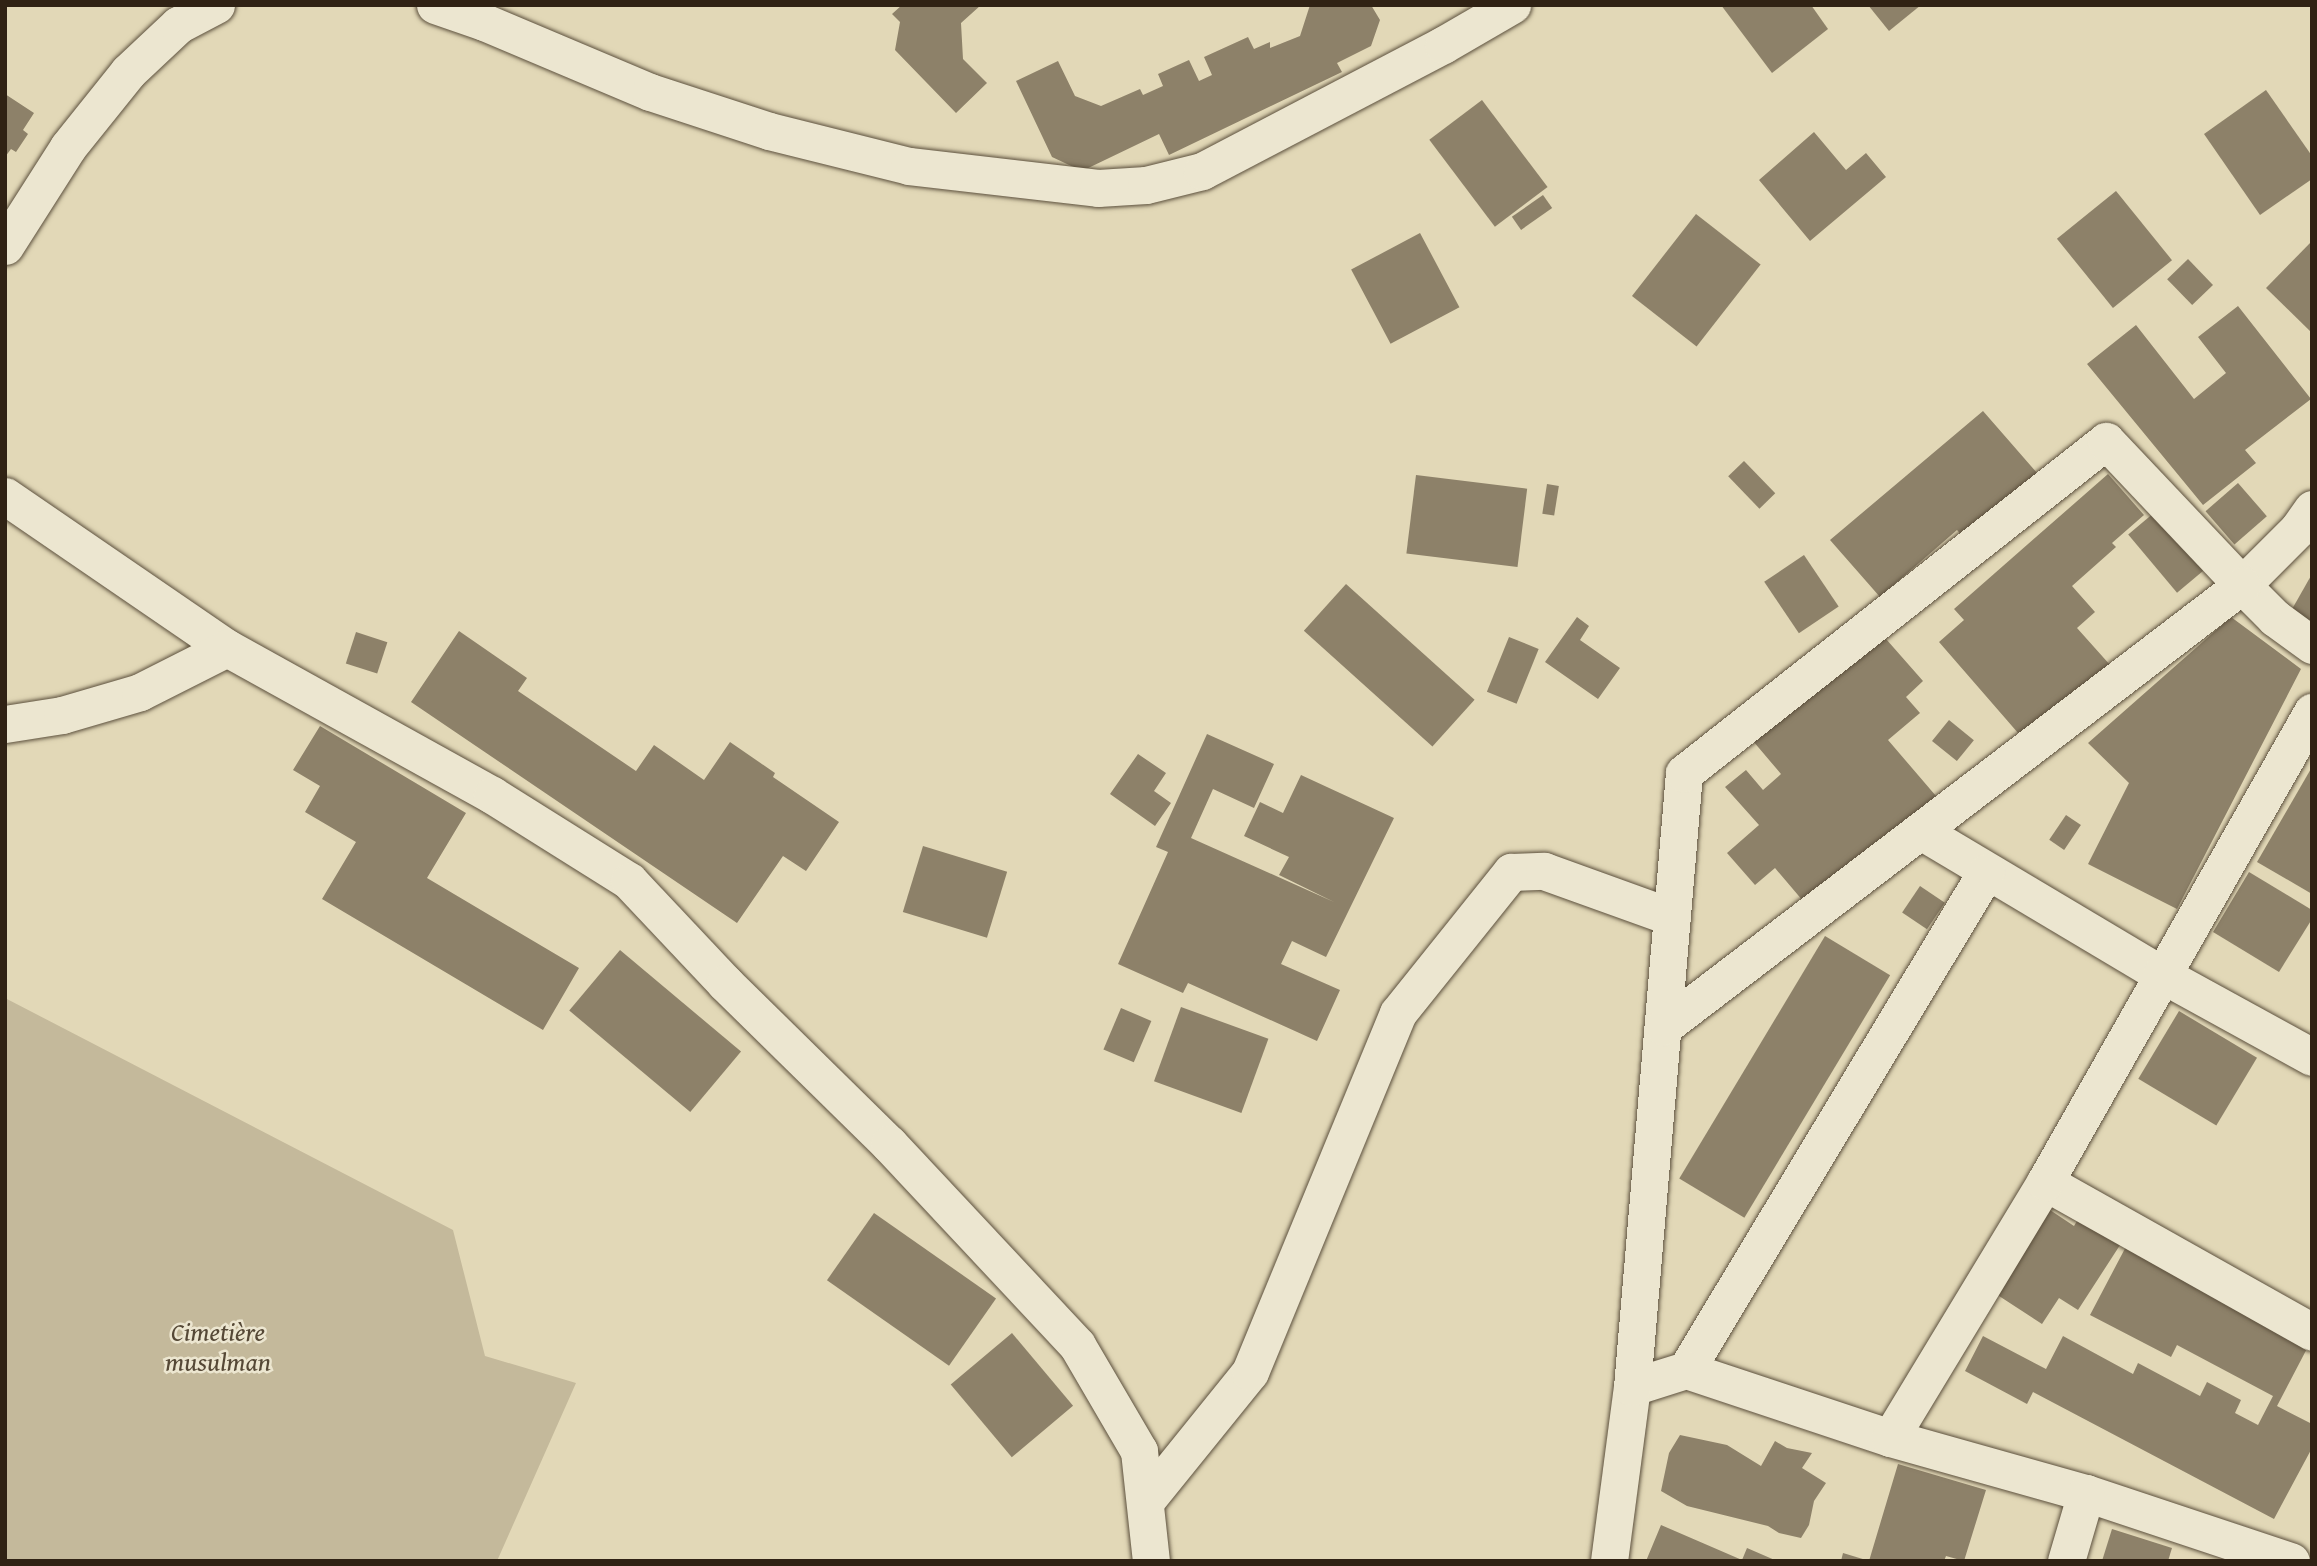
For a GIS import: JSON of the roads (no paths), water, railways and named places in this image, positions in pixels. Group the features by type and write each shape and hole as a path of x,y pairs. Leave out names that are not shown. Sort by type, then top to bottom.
{"street":[{"path":"5,246 68,147 128,72 178,24 216,5"},
{"path":"435,5 484,22 650,92 769,131 909,166 1098,188 1146,185 1202,171 1443,45 1512,5"},
{"path":"1609,1561 1632,1387 1684,773 2106,441 2274,618 2312,645"},
{"path":"5,496 227,648 492,794 629,881 725,983 889,1144 1077,1345 1139,1451 1151,1561"},
{"path":"1663,1027 2242,585 2298,529 2312,509"},
{"path":"5,724 62,715 140,692 227,648"},
{"path":"1890,1438 2045,1182 2312,712"},
{"path":"1921,831 2161,974 2312,1057"},
{"path":"1145,1502 1250,1372 1398,1013 1511,872 1544,871 1672,917"},
{"path":"1686,1370 1986,872"},
{"path":"2045,1182 2312,1332"},
{"path":"1632,1387 1686,1370 1890,1438 2086,1493 2291,1561"},
{"path":"2066,1561 2086,1493"}],"park label":[{"name":"Cimetière musulman","path":"218,1347"}]}
